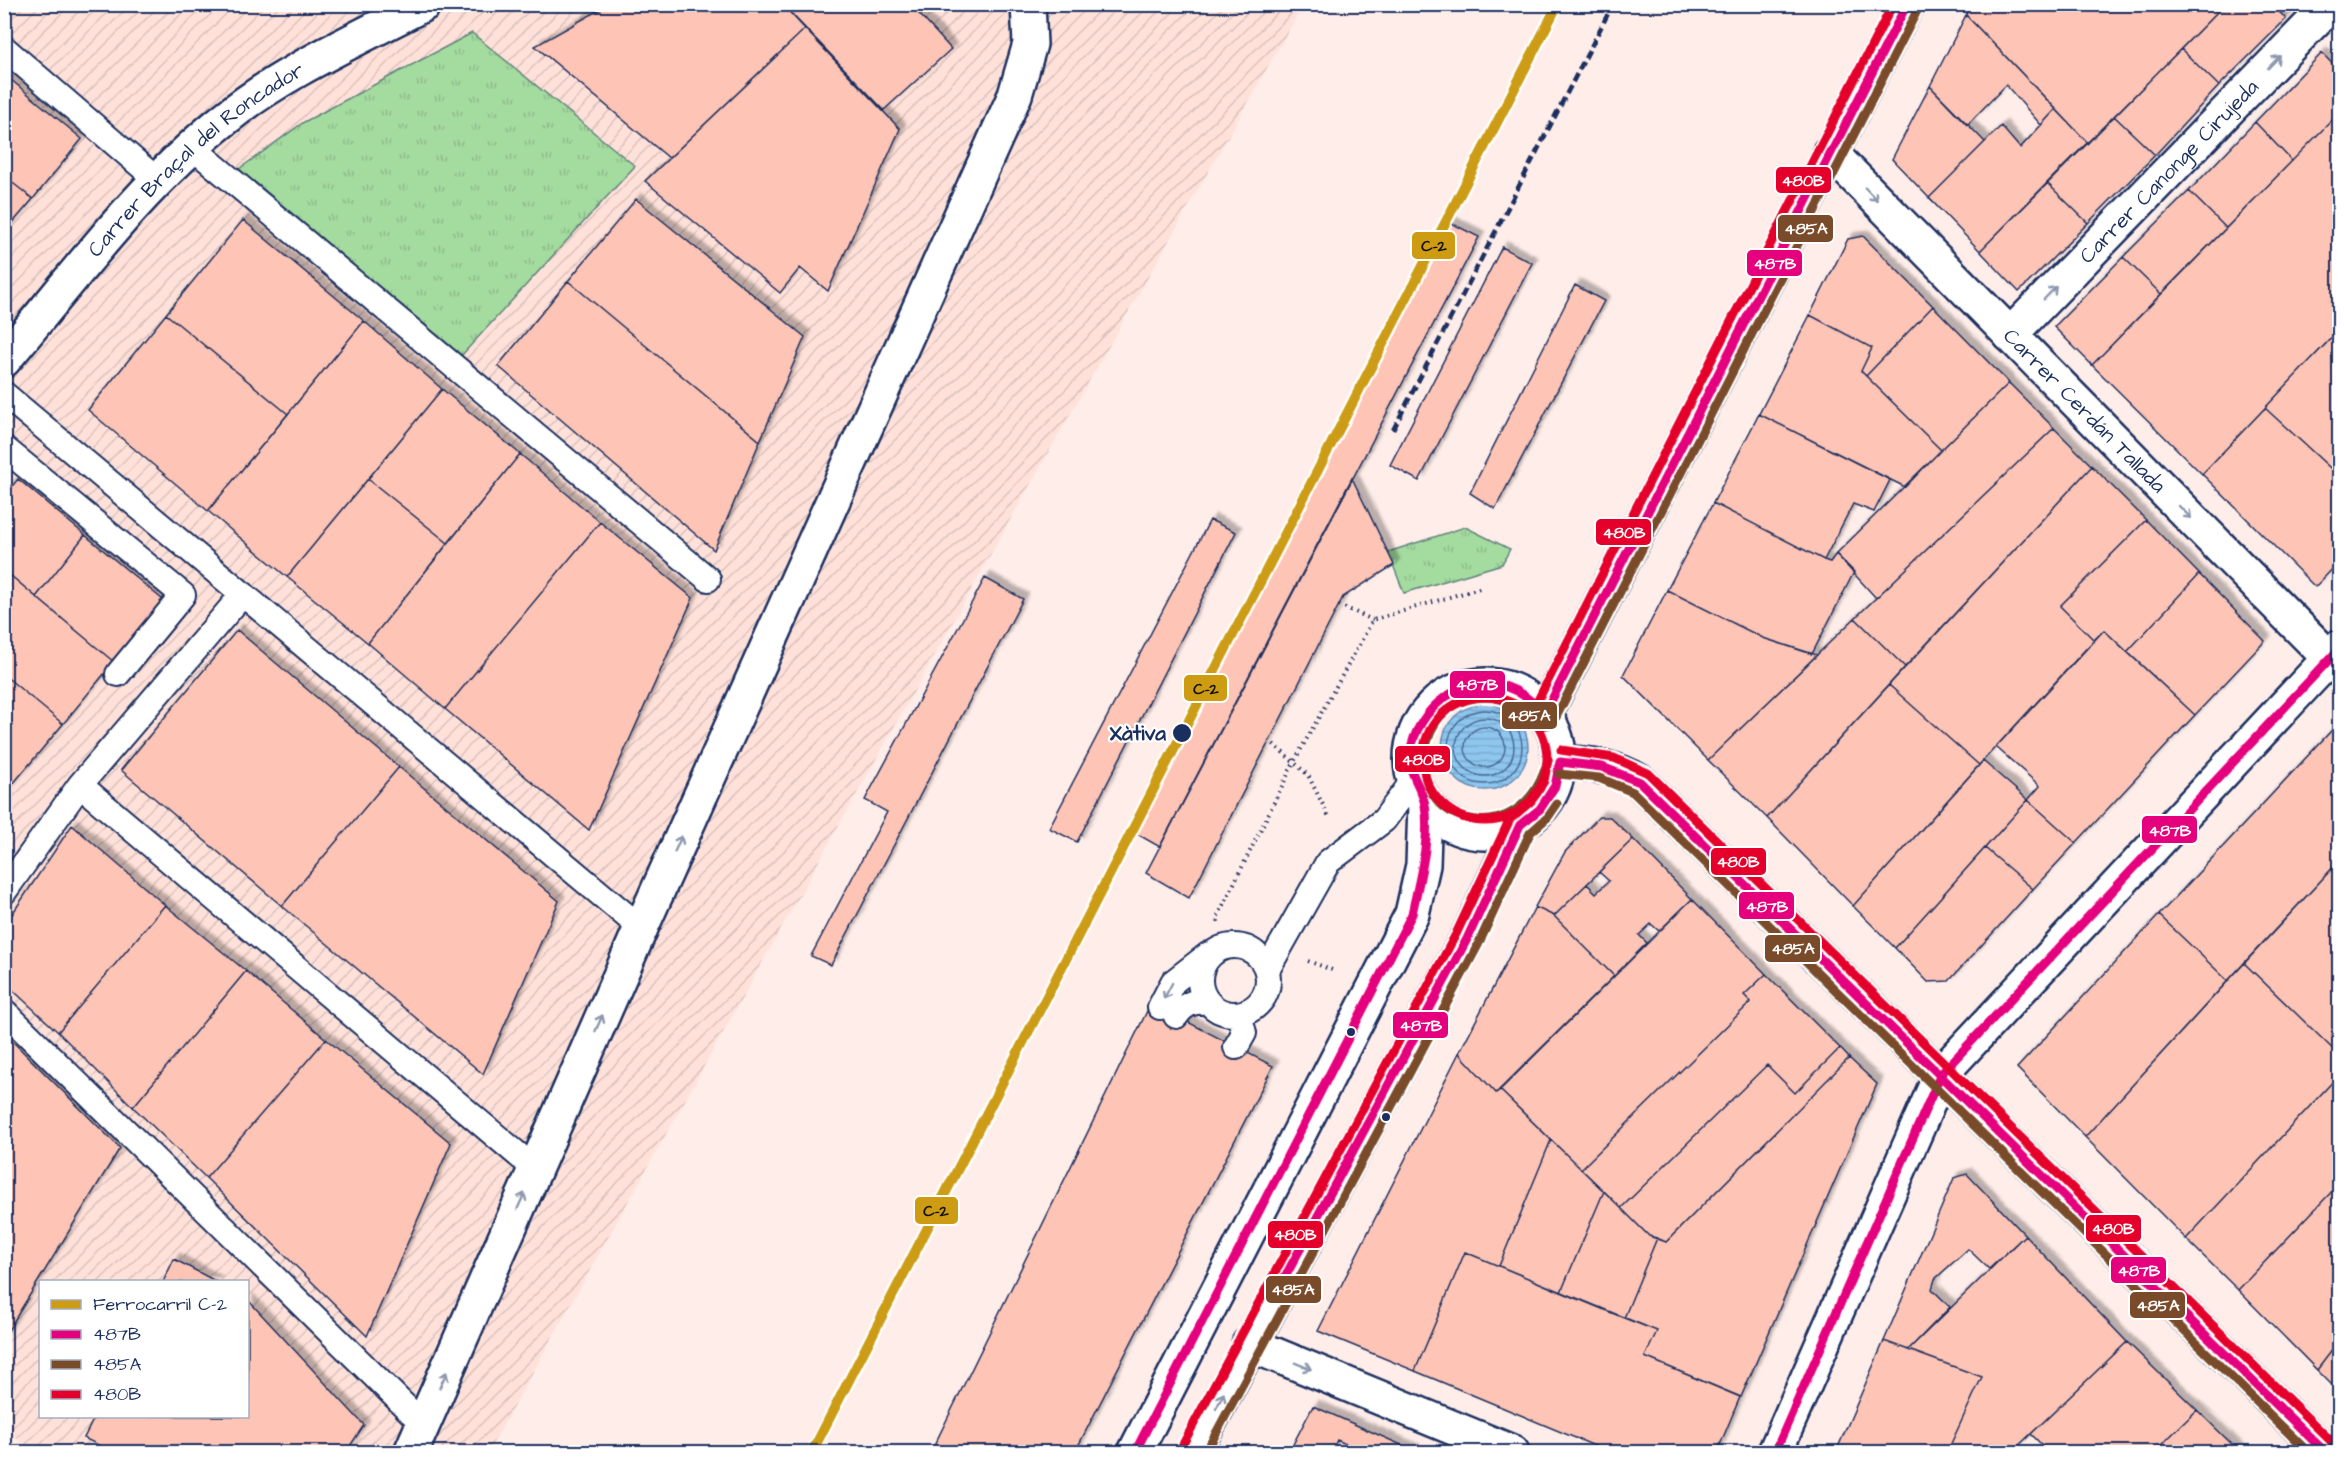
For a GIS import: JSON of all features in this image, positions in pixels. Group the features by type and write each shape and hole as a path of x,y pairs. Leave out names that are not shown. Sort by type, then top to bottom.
{"street":[{"name":"Carrer Braçal del Roncador","path":"4,360 156,179 227,117 271,87 424,4"},
{"path":"417,1438 641,928 1015,95 1030,44 1028,4"},
{"path":"1545,713 1907,4"},
{"name":"Carrer Canonge Cirujeda","path":"2010,335 2331,10"},
{"name":"Carrer Cerdán Tallada","path":"1830,152 2010,335 2336,658"},
{"path":"1775,1452 1941,1074 2336,658"},
{"path":"1135,1452 1412,914 1423,865 1419,793 1410,756 1416,728 1431,706 1452,691 1477,684 1503,686 1525,696 1545,713 1556,736 1560,762 1554,786 1540,809 1520,825 1495,833 1468,832 1444,822 1419,793"},
{"path":"1560,762 1605,766 1621,770 1640,782 2325,1452"},
{"path":"1193,1452 1467,939 1520,825"},
{"path":"1249,1344 1512,1452"}],"lane":[{"path":"4,48 156,179"},
{"path":"192,147 708,579"},
{"path":"4,394 641,928"},
{"path":"4,448 183,596 118,674"},
{"path":"4,892 80,785 243,594"},
{"path":"80,785 535,1169"},
{"path":"1216,940 1173,982 1168,1012 1197,1001 1207,1002 1227,1014 1239,1014 1260,1003 1269,982 1268,970 1285,935 1328,862 1419,793"},
{"path":"1216,940 1225,946 1245,947 1285,935"},
{"path":"1207,1002 1199,980 1201,970 1216,940"},
{"path":"1245,947 1255,952 1268,970"},
{"path":"4,1011 417,1438"},
{"path":"1236,1047 1244,1033 1239,1014"}],"path":[{"path":"1216,940 1217,918 1294,760 1373,621 1483,587"},
{"path":"1339,604 1373,621"},
{"path":"1269,740 1294,760 1308,775 1332,825"},
{"path":"1304,960 1332,970"}],"shaded area":[{"path":"5,5 1303,5 1006,527 488,1452 35,1452 5,1430"}],"green space":[{"path":"472,33 635,166 461,356 239,169 304,122"},
{"path":"1465,527 1510,549 1502,564 1404,593 1388,552"}],"water":[{"path":"1485,704 1509,711 1521,723 1528,747 1521,771 1509,783 1485,790 1461,783 1449,771 1442,747 1449,723 1461,711"}],"building":[{"path":"610,4 782,4 805,29 669,158 535,46"},
{"path":"782,4 910,4 951,49 884,110"},
{"path":"1971,4 2225,4 2088,143 1966,15"},
{"path":"2225,4 2272,4 2286,19 2219,86 2181,49"},
{"path":"1966,15 2056,109 2041,125 2006,85 1967,125 1930,86"},
{"path":"805,29 900,129 828,291 800,268 780,293 645,181"},
{"path":"2181,49 2219,86 2155,155 2114,116"},
{"path":"2322,53 2340,72 2340,112 2292,161 2255,122"},
{"path":"4,74 82,139 33,199 4,176"},
{"path":"1930,86 1985,142 1929,198 1892,159"},
{"path":"2056,109 2088,143 1980,251 1929,198 2001,126 2020,148"},
{"path":"2340,112 2340,329 2202,474 2092,365"},
{"path":"2114,116 2155,155 2088,223 2047,183"},
{"path":"2255,122 2292,161 2226,228 2189,191"},
{"path":"4,176 33,199 4,233"},
{"path":"2047,183 2088,223 2019,292 1980,251"},
{"path":"2189,191 2226,228 2161,294 2123,257"},
{"path":"636,199 805,337 760,441 568,281"},
{"path":"243,220 364,321 288,414 166,314"},
{"path":"1451,223 1479,237 1160,847 1137,834"},
{"path":"1863,236 1933,306 1866,376 1861,371 1872,348 1810,315 1848,239"},
{"path":"1502,247 1532,263 1419,481 1390,465"},
{"path":"2123,257 2161,294 2092,365 2054,327"},
{"path":"568,281 760,441 714,550 498,366"},
{"path":"1575,285 1604,301 1495,509 1470,493"},
{"path":"1933,306 2009,383 1941,450 1866,376"},
{"path":"166,314 288,414 208,511 88,410"},
{"path":"1810,315 1872,348 1861,371 1941,450 1905,487 1759,414"},
{"path":"364,321 442,389 287,577 208,511"},
{"path":"2332,337 2340,345 2340,477 2265,408"},
{"path":"2009,383 2054,428 1876,598 1836,554"},
{"path":"442,389 520,454 448,543 368,479"},
{"path":"2265,408 2340,477 2340,561 2315,587 2202,474"},
{"path":"1759,414 1890,480 1874,512 1853,504 1824,560 1713,503"},
{"path":"2054,428 2092,466 1905,667 1855,618"},
{"path":"520,454 600,522 445,709 368,643"},
{"path":"2092,466 2146,520 2060,606 2094,640 1979,765 1889,685"},
{"path":"1352,478 1394,565 1343,597 1189,898 1146,873"},
{"path":"18,479 85,535 36,597 4,570 4,496"},
{"path":"368,479 448,543 368,643 287,577"},
{"path":"1713,503 1824,560 1830,562 1836,554 1854,572 1812,654 1763,638 1667,590"},
{"path":"1210,520 1236,532 1077,842 1049,828"},
{"path":"2146,520 2199,574 2127,652 2104,630 2094,640 2060,606"},
{"path":"600,522 693,598 589,830 445,709"},
{"path":"85,535 163,600 114,662 36,597"},
{"path":"4,570 114,662 63,724 4,675"},
{"path":"2199,574 2265,641 2195,715 2127,652"},
{"path":"985,578 1023,599 831,965 811,956 887,812 865,800"},
{"path":"1667,590 1763,638 1817,655 1708,760 1623,675"},
{"path":"1855,618 1905,667 1767,818 1708,760"},
{"path":"237,630 399,767 282,906 121,770"},
{"path":"2104,630 2195,715 2076,843 2028,800 2040,786 1996,747"},
{"path":"4,675 63,724 7,791 4,789"},
{"path":"1889,685 1979,765 1853,906 1767,818"},
{"path":"2340,729 2340,860 2228,981 2159,915 2331,731"},
{"path":"1983,761 2028,800 1895,948 1853,906"},
{"path":"399,767 559,901 483,1074 282,906"},
{"path":"2028,800 2076,843 2033,889 1985,848"},
{"path":"1599,817 1610,817 1633,839 1554,916 1535,907 1565,852"},
{"path":"72,825 165,905 58,1032 4,982 4,926"},
{"path":"1633,839 1692,899 1659,931 1651,924 1639,935 1647,943 1614,976 1554,916 1587,884 1596,893 1609,881 1599,872"},
{"path":"1985,848 2033,889 1949,981 1928,982 1895,948"},
{"path":"2340,860 2340,1056 2244,963"},
{"path":"1692,899 1766,974 1744,995 1751,1002 1581,1169 1500,1090"},
{"path":"165,905 246,971 133,1107 58,1032"},
{"path":"1535,907 1554,916 1614,976 1496,1093 1459,1053"},
{"path":"2159,915 2228,981 2085,1137 2017,1068"},
{"path":"2244,963 2340,1056 2340,1074 2186,1239 2085,1137"},
{"path":"246,971 326,1039 206,1178 133,1107"},
{"path":"1766,974 1840,1048 1795,1093 1767,1065 1621,1208 1581,1169 1751,1002 1744,995"},
{"path":"1151,1003 1273,1066 1075,1452 931,1452"},
{"path":"4,1033 120,1148 4,1337"},
{"path":"326,1039 451,1143 367,1336 206,1178"},
{"path":"1840,1048 1849,1058 1666,1242 1649,1236 1621,1208 1767,1065 1795,1093"},
{"path":"1459,1053 1496,1093 1500,1090 1551,1140 1499,1266 1465,1252 1415,1371 1318,1331"},
{"path":"1849,1058 1877,1084 1741,1397 1645,1357 1657,1331 1624,1318 1657,1238 1666,1242"},
{"path":"2340,1074 2340,1183 2238,1290 2186,1239"},
{"path":"1551,1140 1604,1191 1561,1292 1499,1266"},
{"path":"1967,1174 2025,1235 1989,1269 1968,1249 1935,1279 1932,1289 1950,1307 1908,1350 1884,1341 1954,1178"},
{"path":"2340,1183 2340,1340 2317,1370 2238,1290"},
{"path":"1604,1191 1649,1236 1657,1238 1624,1318 1561,1292"},
{"path":"2025,1235 2127,1342 2012,1452 1950,1452 1948,1450 1982,1377 1908,1350"},
{"path":"1465,1252 1657,1331 1645,1357 1740,1397 1717,1452 1609,1452 1415,1371"},
{"path":"174,1259 213,1280 164,1280"},
{"path":"249,1301 364,1425 346,1452 112,1452 84,1438 94,1418 249,1418"},
{"path":"2340,1340 2340,1393 2317,1370"},
{"path":"1884,1341 1982,1377 1948,1450 1950,1452 1836,1452"},
{"path":"2127,1342 2197,1410 2154,1452 2049,1452 2031,1434"},
{"path":"1313,1406 1415,1451 1364,1452 1337,1440 1331,1452 1289,1452"},
{"path":"2197,1410 2240,1452 2154,1452"}],"railway":[{"path":"1393,430 1613,4"}],"rail line":[{"name":"C-2","path":"812,1452 1558,4"}],"transit line":[{"name":"480B","path":"1534,708 1893,4"},
{"name":"487B","path":"1135,1452 1412,914 1426,832 1425,805 1410,760 1414,737 1422,722 1444,698 1474,685 1490,684 1507,687 1527,698 1545,713 1907,4"},
{"name":"485A","path":"1548,759 1534,791 1514,811 1490,820 1466,818 1445,808 1430,789 1424,764 1430,734 1436,721 1456,704 1467,700 1493,698 1506,701 1521,708 1536,722 1543,725 1550,724 1555,719 1918,9"},
{"name":"487B","path":"1775,1452 1941,1074 2340,648"},
{"name":"480B","path":"1485,697 1509,702 1520,707 1529,715 1537,724 1542,735 1547,759 1542,783 1537,794 1529,803 1520,811 1509,816 1485,821 1461,816 1450,811 1441,803 1433,794 1428,783 1423,759 1428,735 1433,724 1441,715 1450,707 1461,702 1485,697"},
{"name":"480B","path":"1561,750 1614,758 1648,773 2333,1443"},
{"name":"480B","path":"1182,1446 1456,934 1510,819 1531,801 1544,781 1548,760"},
{"name":"487B","path":"1560,762 1602,767 1640,782 2325,1452"},
{"name":"487B","path":"1278,1290 1467,939 1520,825 1540,809 1555,786 1560,762"},
{"name":"485A","path":"1559,774 1599,778 1633,792 2308,1452"},
{"name":"485A","path":"1206,1452 1478,945 1530,833 1548,817 1557,804"}],"place":[{"name":"Xàtiva","path":"1182,733"}]}
